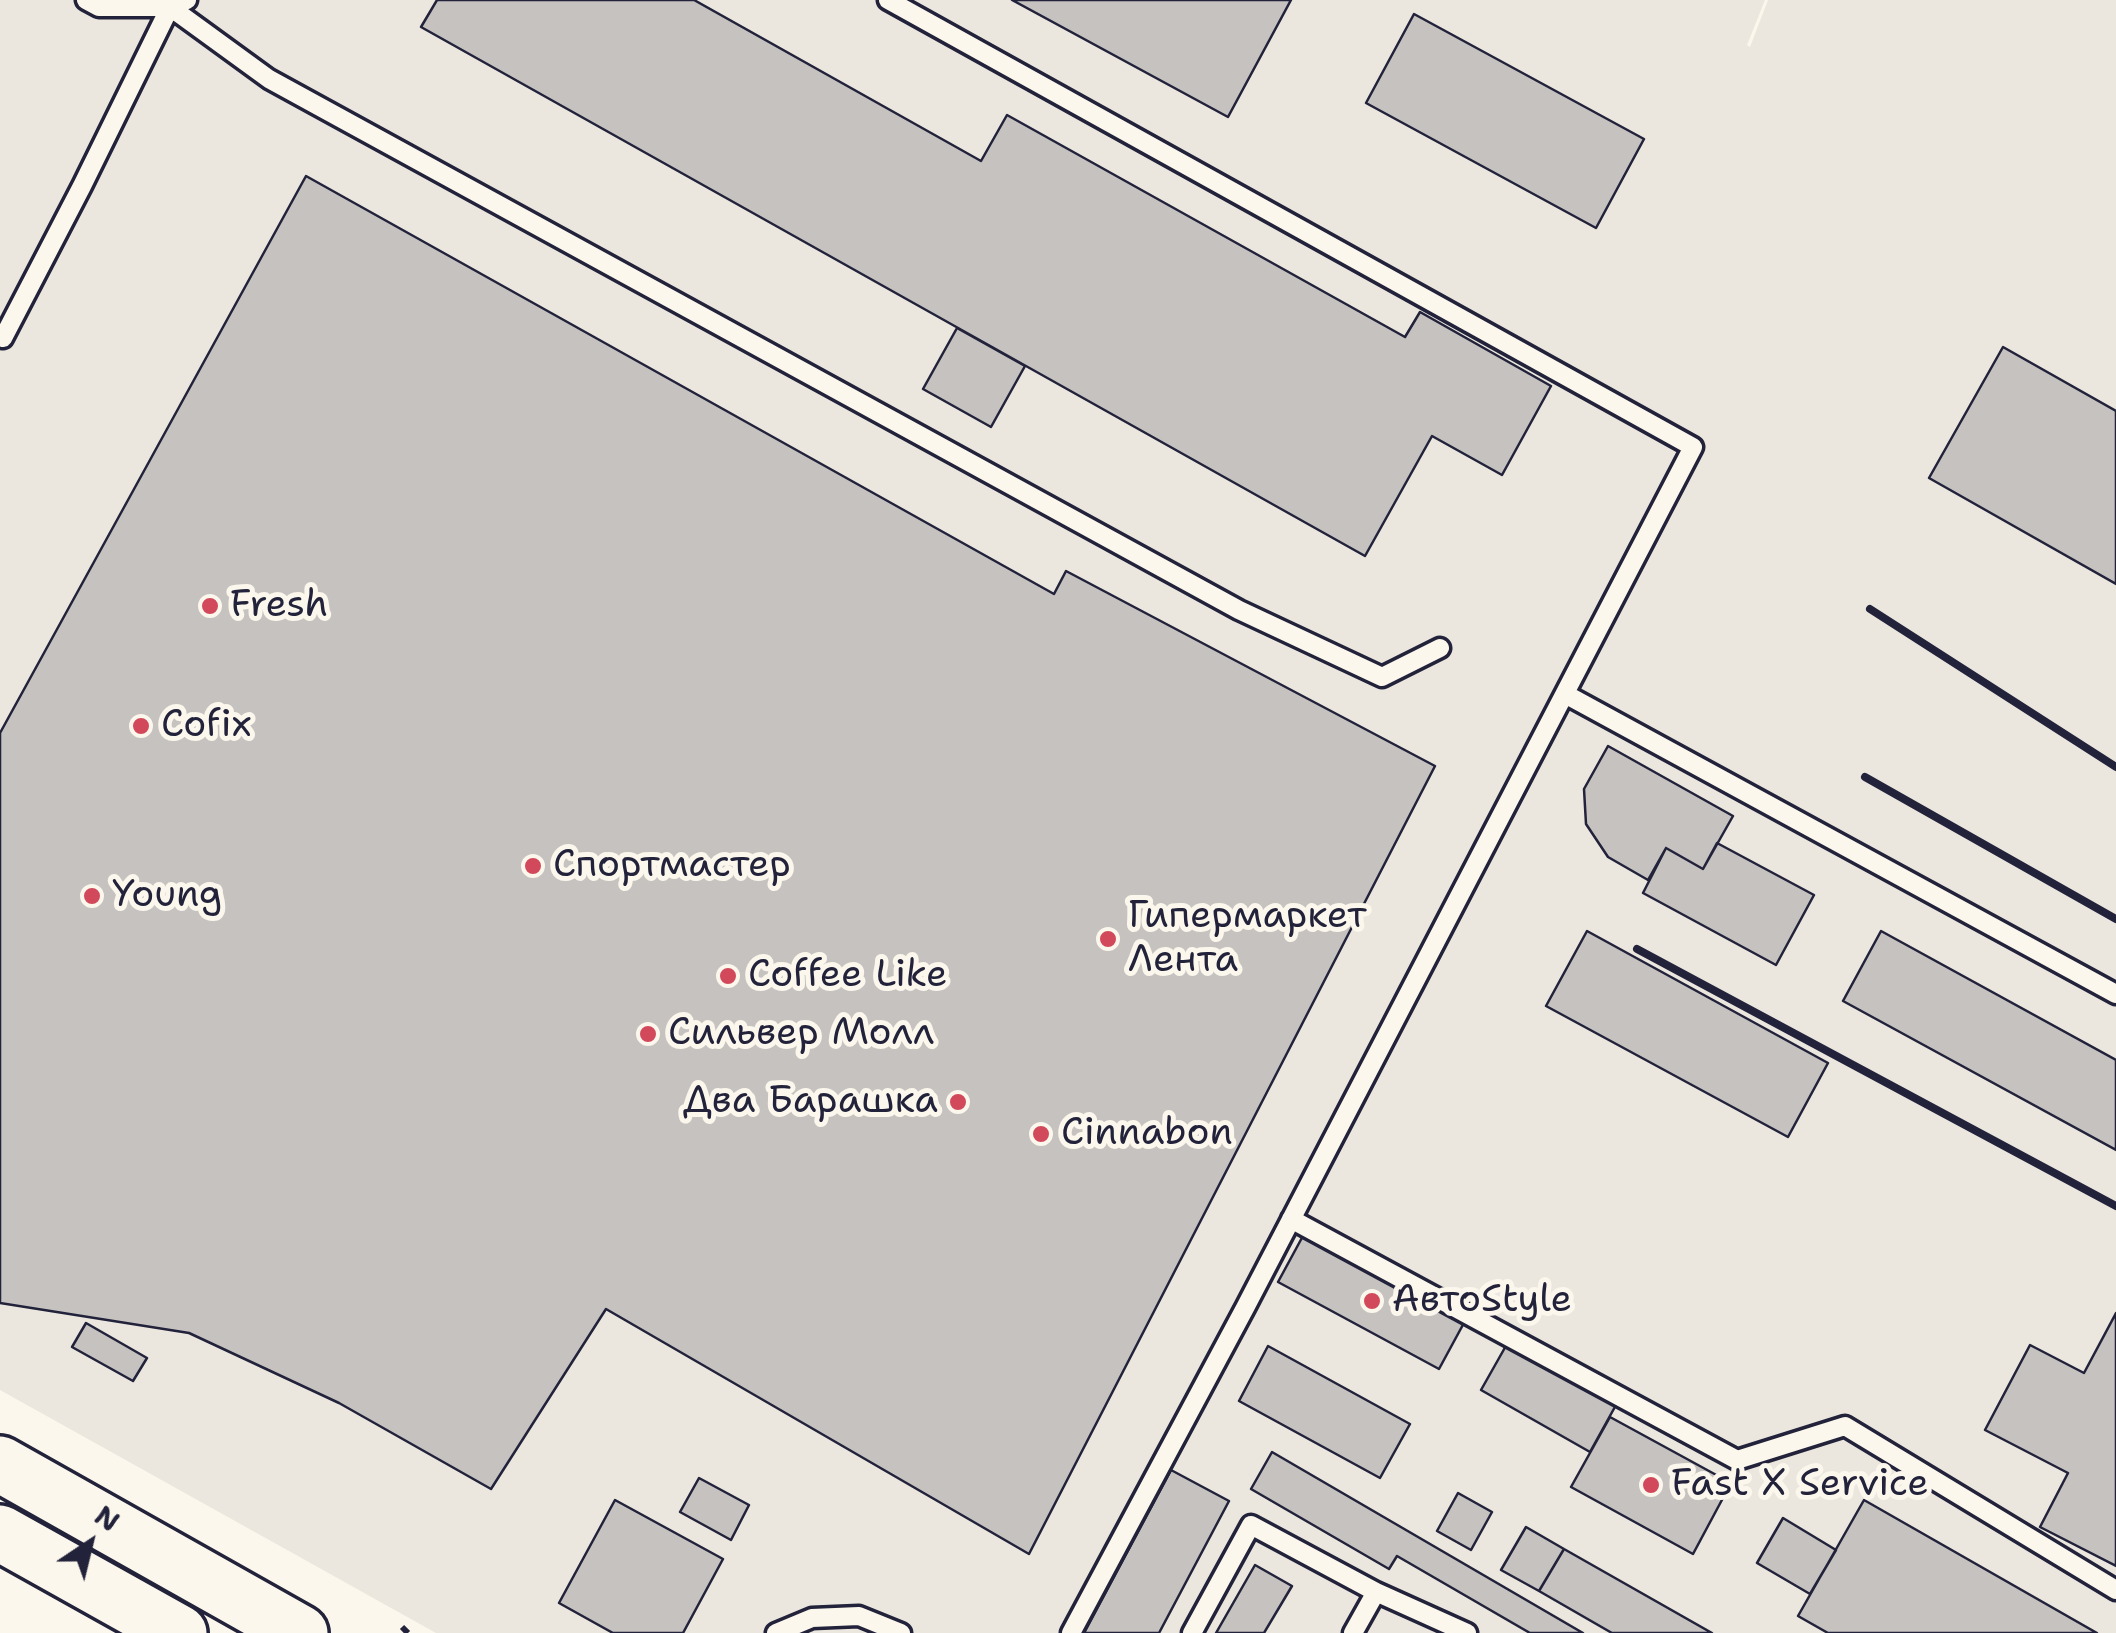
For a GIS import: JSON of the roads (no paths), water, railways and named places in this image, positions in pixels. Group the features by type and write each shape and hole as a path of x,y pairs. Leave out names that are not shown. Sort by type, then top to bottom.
{"main road":[{"path":"0,1464 300,1633"},
{"path":"0,1533 179,1633"}],"lane":[{"path":"86,0 99,7 179,4 269,79 1239,610 1382,677 1440,648"},
{"path":"888,0 1693,447 1071,1633"},
{"path":"0,336 3,338 179,4"},
{"path":"1565,694 2116,994"},
{"path":"1291,1218 1737,1460 1845,1426 2116,1590"},
{"path":"1192,1633 1251,1526 1376,1592 1467,1633"},
{"path":"1353,1633 1376,1592"},
{"path":"776,1633 812,1618 860,1616 900,1633"}],"railway":[{"path":"1870,609 2116,767"},
{"path":"1865,777 2116,919"},
{"path":"1637,949 2116,1206"}],"place":[{"name":"Fresh","path":"210,606"},
{"name":"Cofix","path":"141,726"},
{"name":"Спортмастер","path":"533,866"},
{"name":"Young","path":"92,896"},
{"name":"Гипермаркет Лента","path":"1108,939"},
{"name":"Coffee Like","path":"728,976"},
{"name":"Сильвер Молл","path":"648,1034"},
{"name":"Два Барашка","path":"958,1102"},
{"name":"Cinnabon","path":"1041,1134"},
{"name":"АвтоStyle","path":"1372,1301"},
{"name":"Fast X Service","path":"1651,1485"}]}
